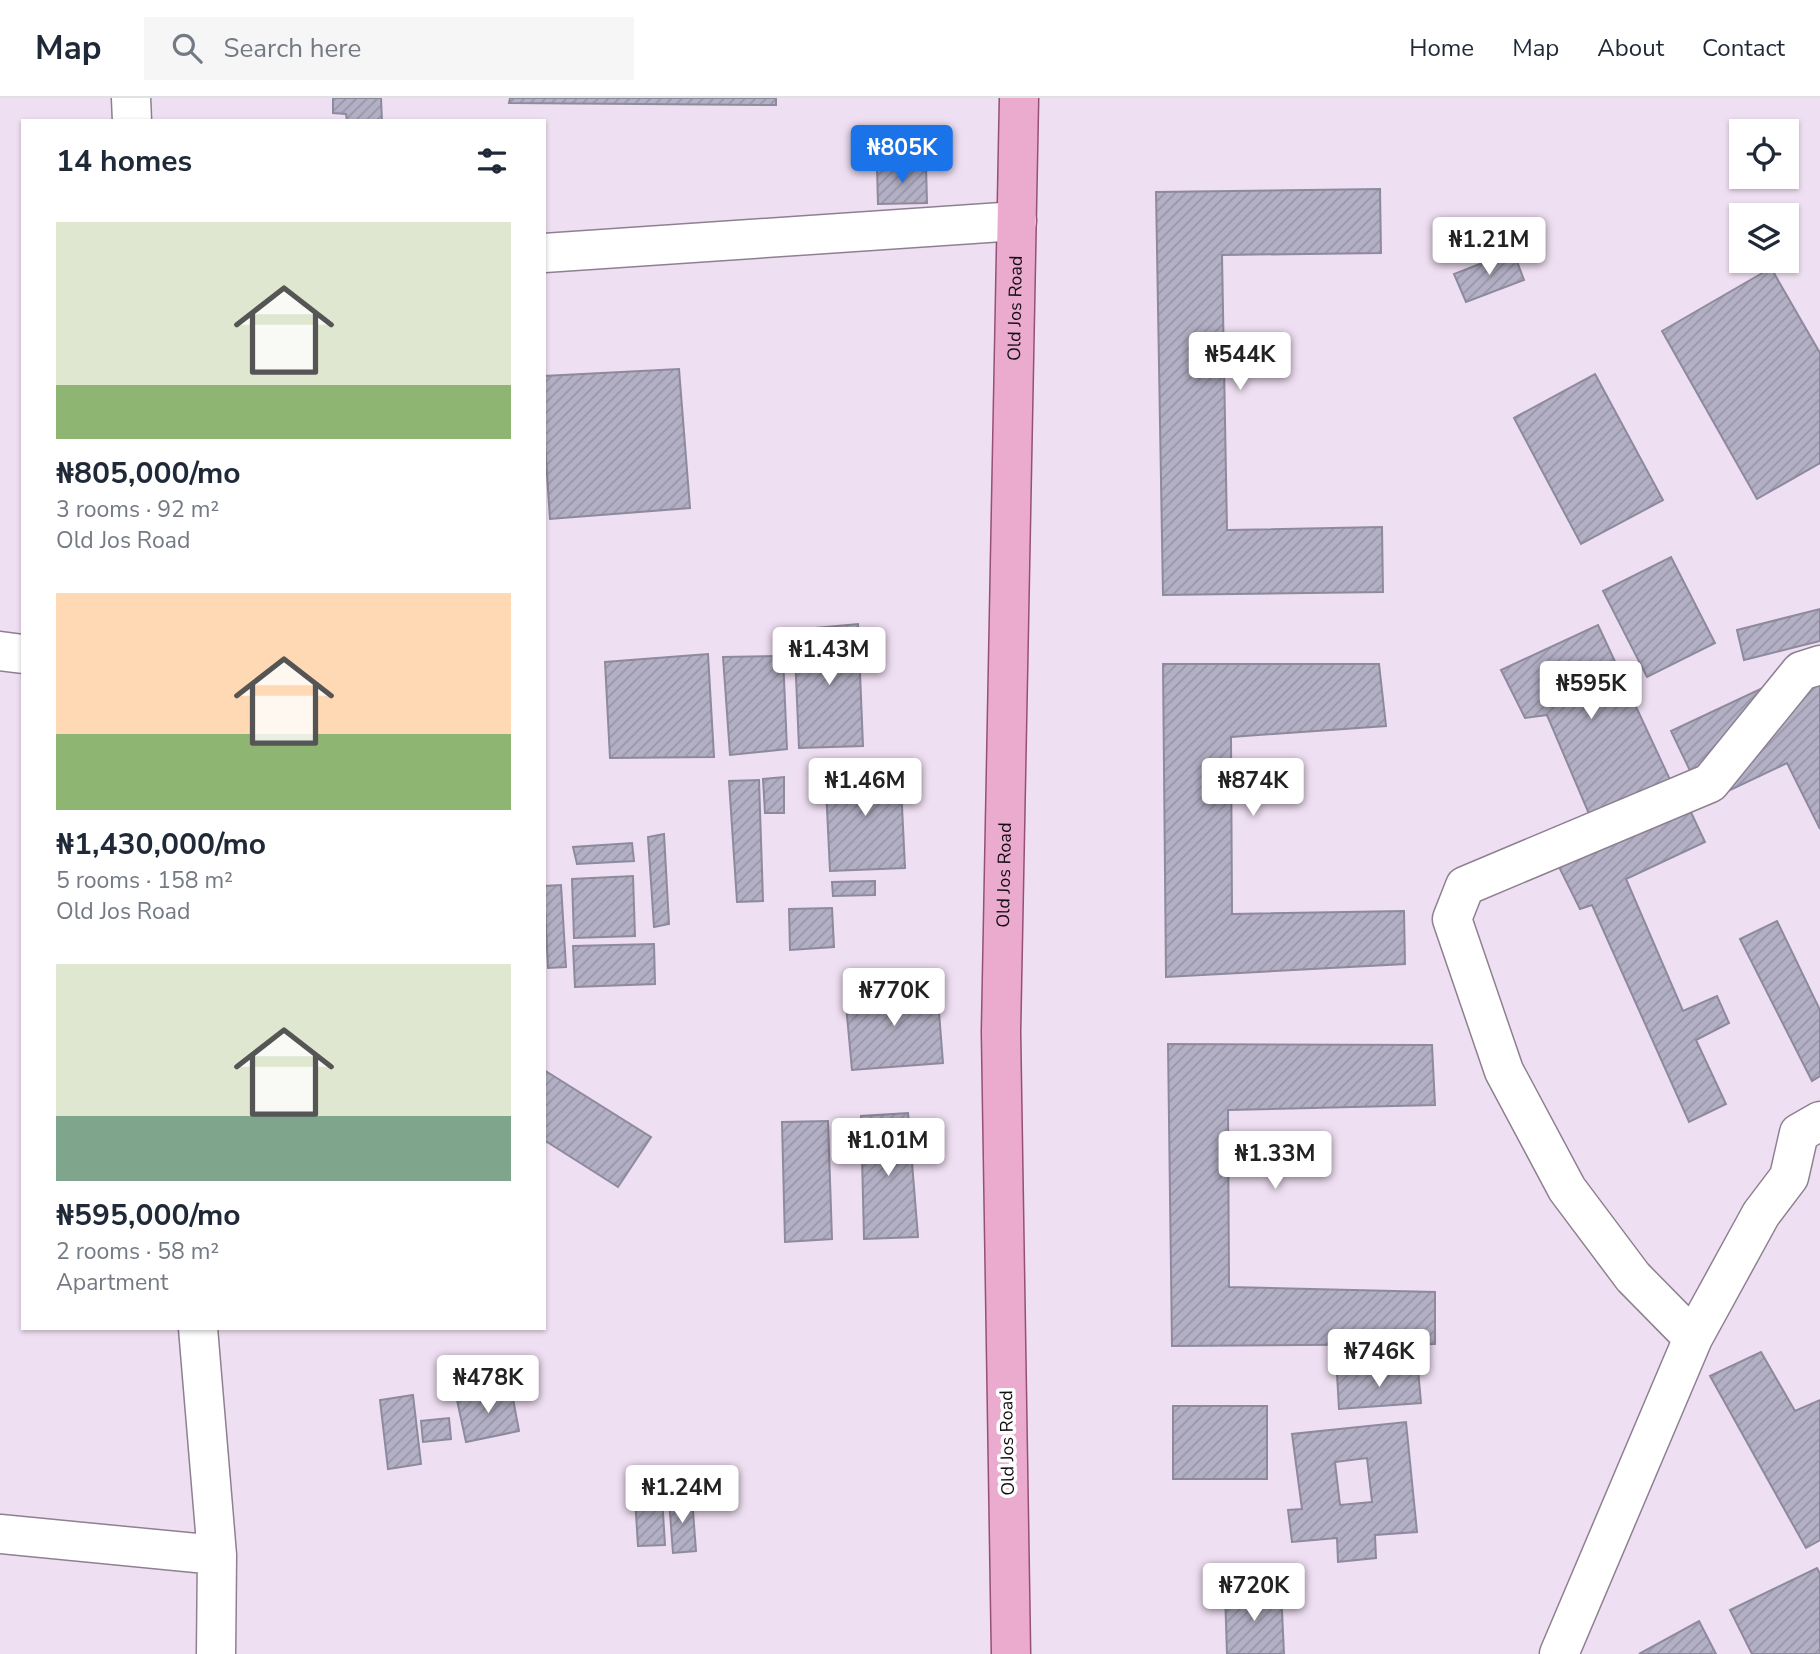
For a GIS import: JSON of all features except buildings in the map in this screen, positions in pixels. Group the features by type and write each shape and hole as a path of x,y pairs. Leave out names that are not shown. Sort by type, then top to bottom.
{"main road":[{"name":"Old Jos Road","path":"1011,1654 1002,1032 1019,98"}],"street":[{"path":"131,98 132,119"},
{"path":"546,253 1017,221"},
{"path":"0,651 21,654"},
{"path":"1693,1338 1633,1277 1567,1189 1504,1071 1452,919 1465,886 1710,783 1801,670 1820,666"},
{"path":"1559,1654 1693,1338 1762,1214 1789,1177 1799,1133 1820,1122"},
{"path":"198,1330 216,1555 216,1654"},
{"path":"0,1534 216,1555"}]}
